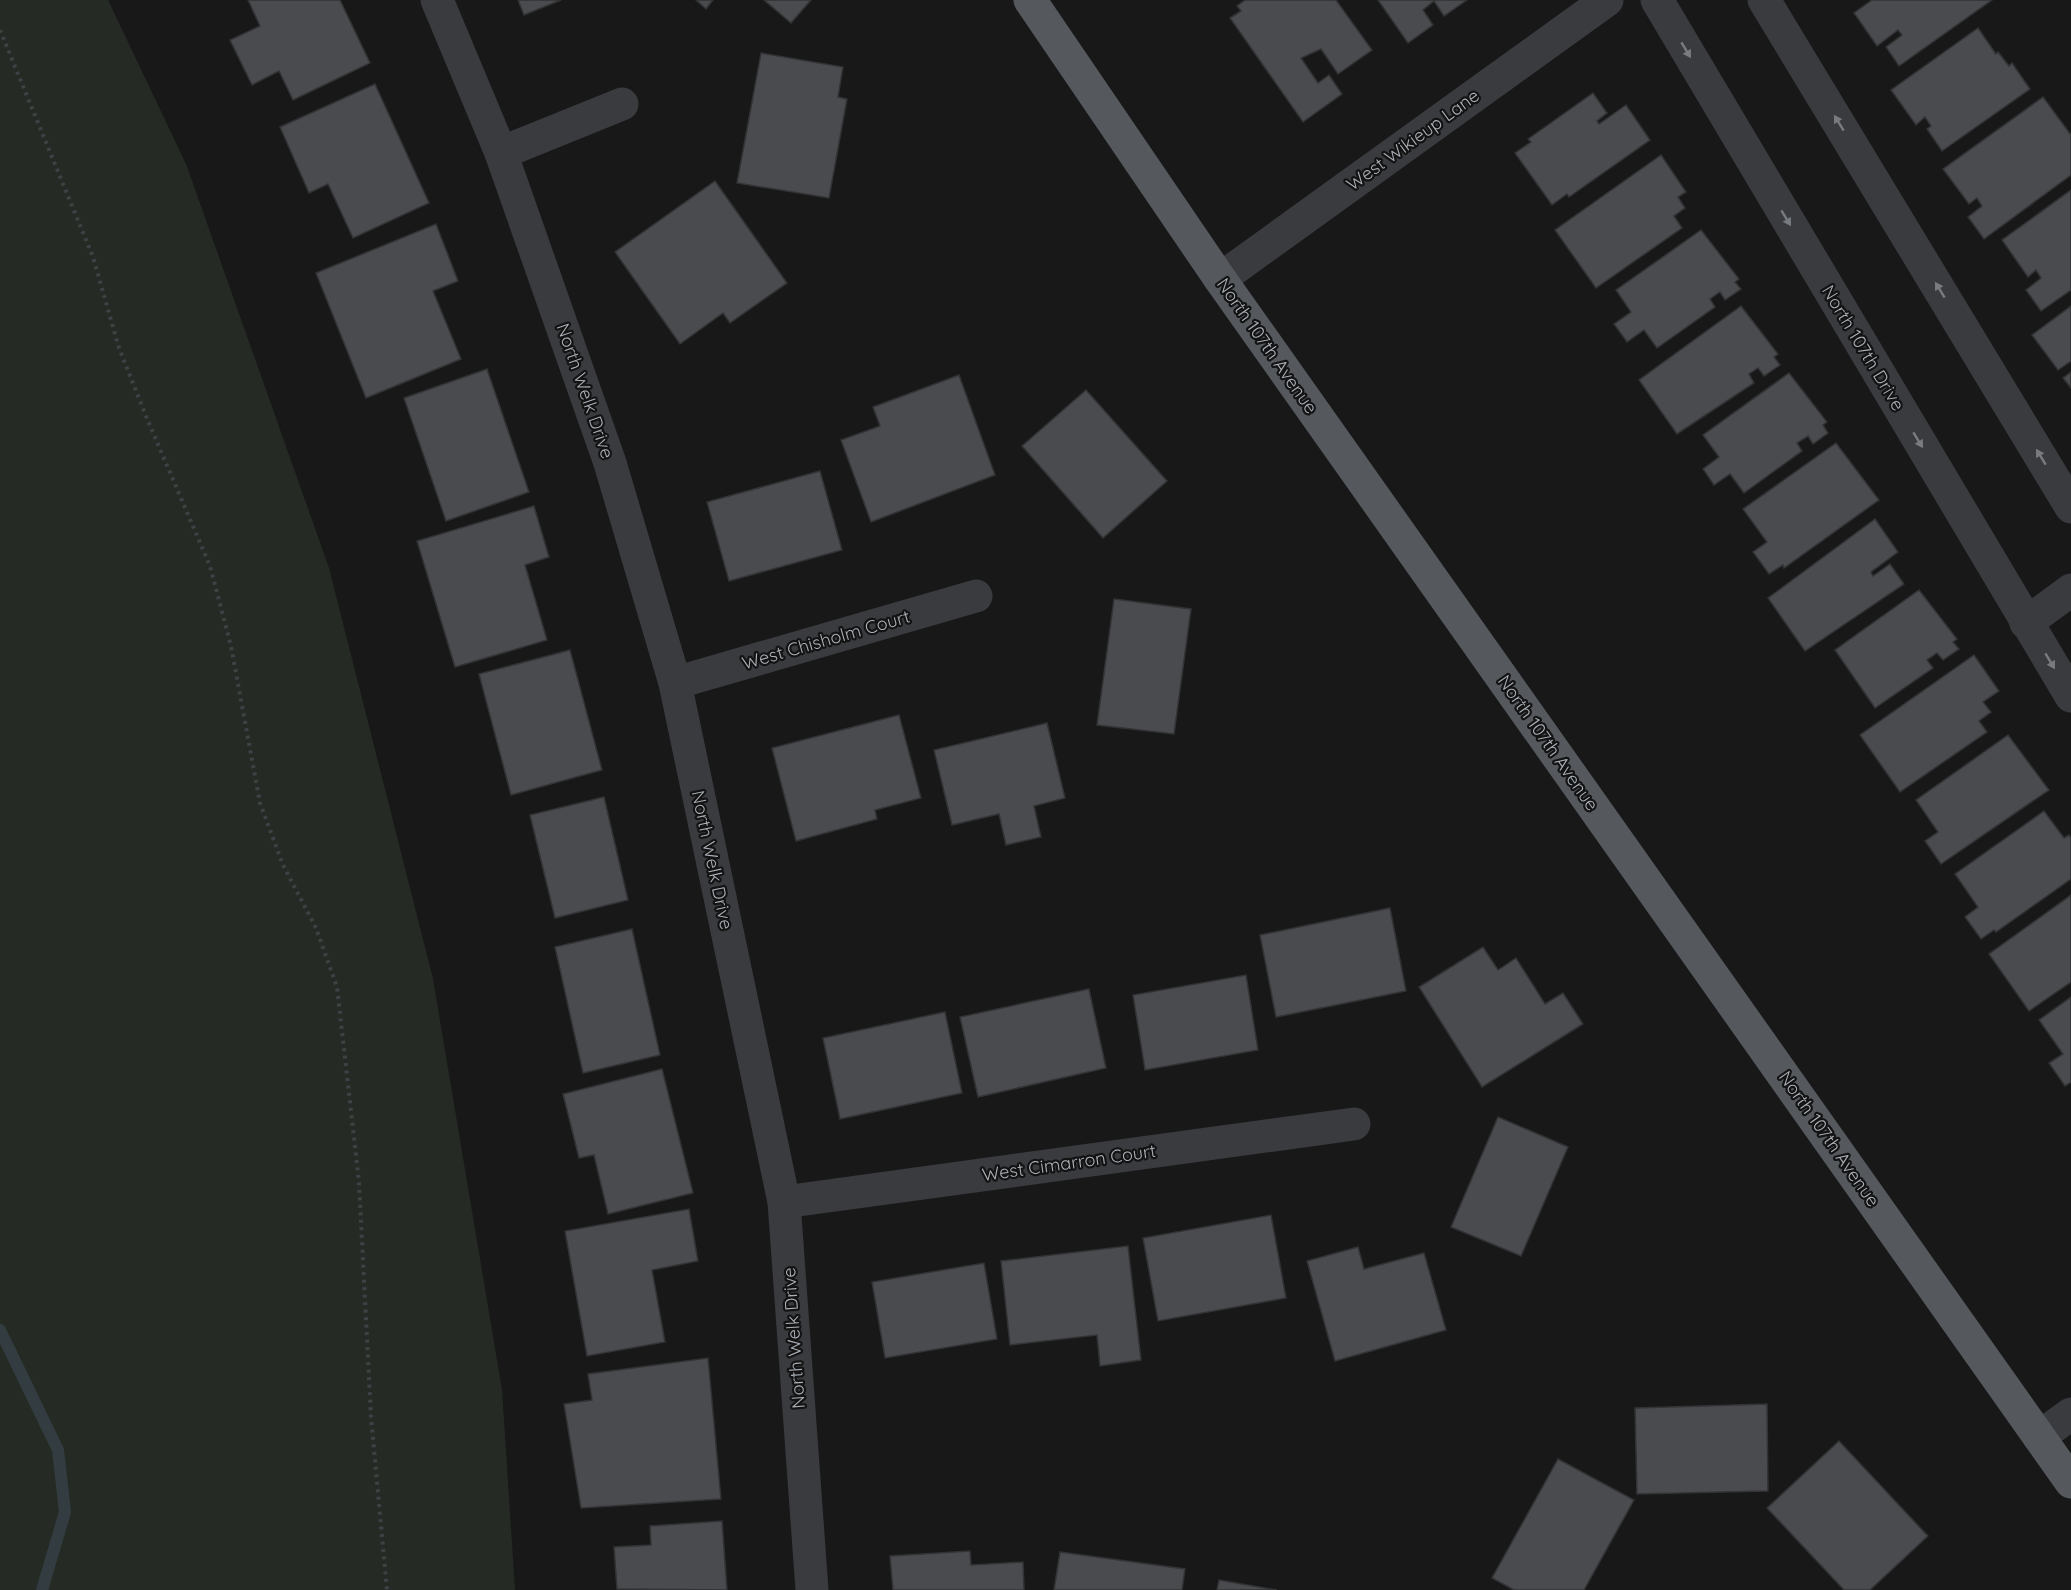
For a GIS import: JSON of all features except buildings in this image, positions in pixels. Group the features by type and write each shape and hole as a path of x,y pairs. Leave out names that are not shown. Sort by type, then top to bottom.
{"main road":[{"name":"North 107th Avenue","path":"1030,0 1220,279 2071,1482"}],"street":[{"name":"North Welk Drive","path":"437,0 501,153 610,463 675,683 784,1202 812,1590"},
{"name":"West Wikieup Lane","path":"1220,279 1607,0"},
{"name":"North 107th Drive","path":"1657,0 2071,696"},
{"path":"1764,0 2071,507"},
{"path":"501,153 622,104"},
{"path":"2026,622 2071,590"},
{"name":"West Chisholm Court","path":"675,683 976,597"},
{"name":"West Cimarron Court","path":"784,1202 1354,1124"},
{"path":"2039,1437 2071,1414"}],"path":[{"path":"0,30 93,256 119,348 139,400 210,566 231,646 260,803 283,865 316,928 337,987 359,1182 371,1417 387,1590"}],"shaded area":[{"path":"0,0 108,0 186,164 329,568 433,979 502,1390 515,1590 0,1590"}],"waterway":[{"path":"0,1330 58,1450 65,1512 42,1590"}]}
